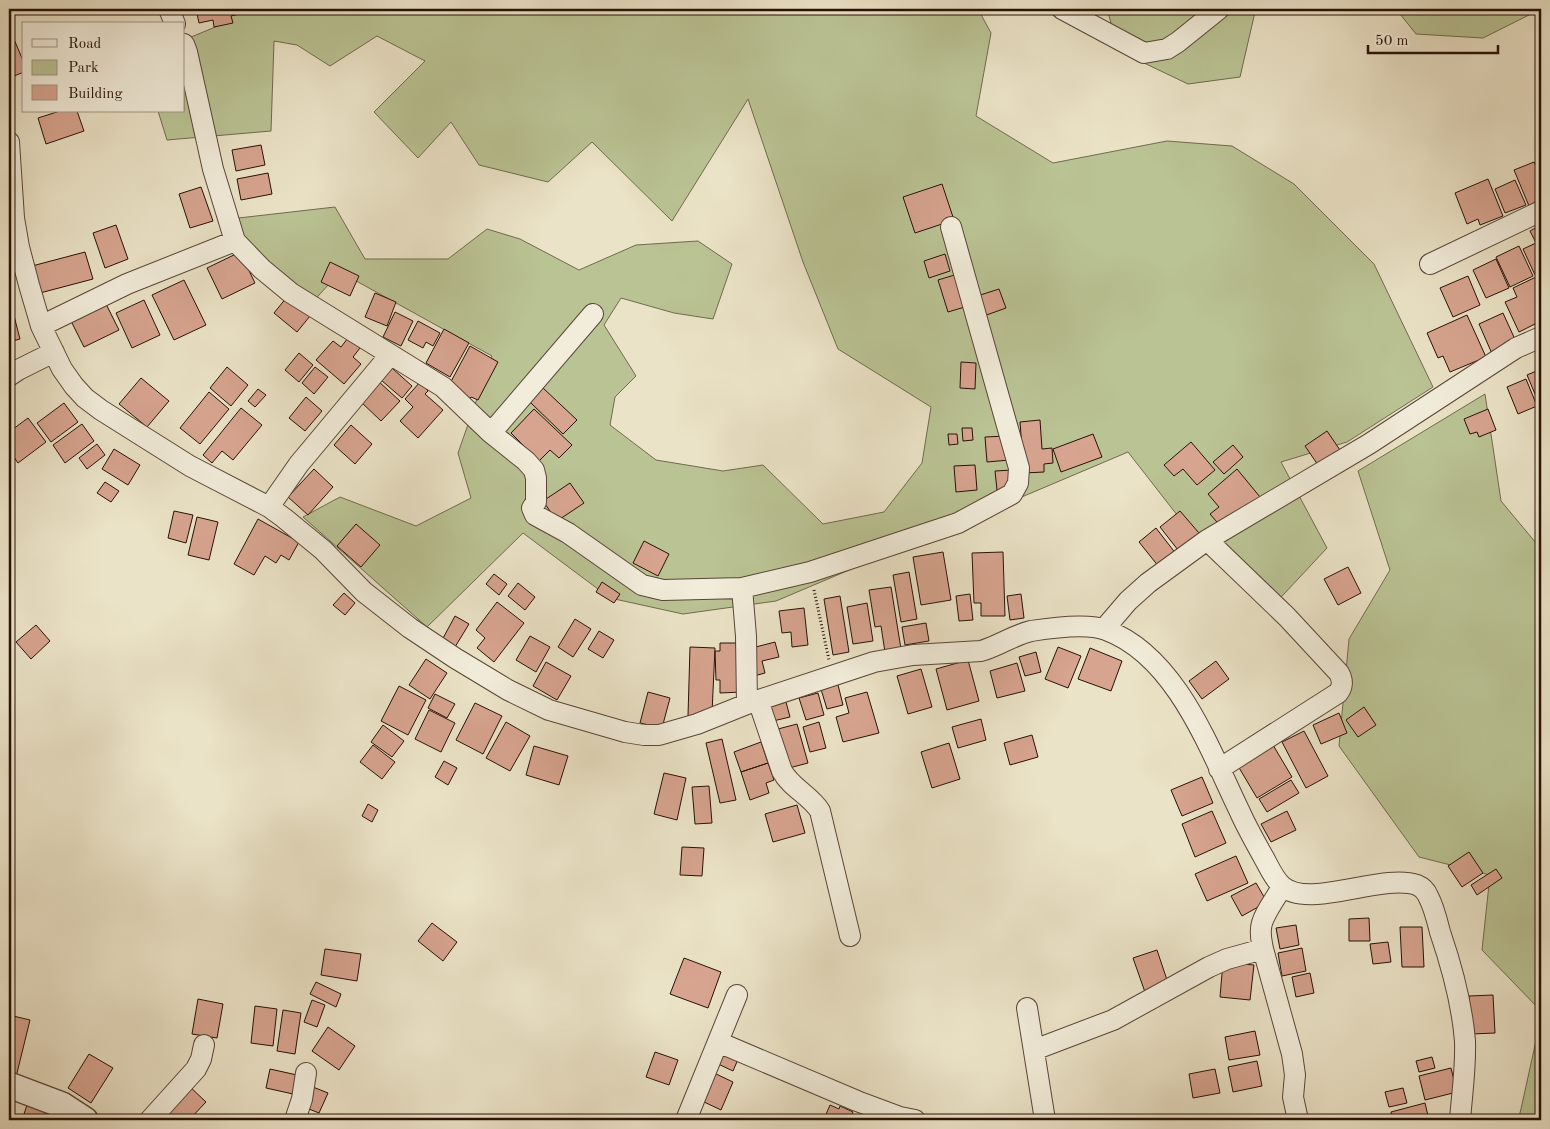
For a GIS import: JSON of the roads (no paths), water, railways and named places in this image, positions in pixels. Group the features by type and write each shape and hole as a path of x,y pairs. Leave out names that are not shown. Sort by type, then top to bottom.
{"street":[{"path":"169,9 174,22"},
{"path":"1062,9 1144,53 1167,49 1219,9"},
{"path":"185,47 213,170 235,241 262,269 291,293 443,387 491,433 526,461 534,470 536,478 536,502 532,508 535,515 568,533 642,585 663,590 742,588 810,572 958,523 1012,494 1018,482 1019,468 951,227"},
{"path":"9,142 14,218 19,248 41,326 62,369 85,398 190,466 284,518 323,550 364,592 410,628 508,690 549,710 625,732 644,735 659,734 697,724 752,702 874,662 913,656 981,651 1028,632 1088,627 1104,629 1138,648 1173,684 1192,716 1271,872 1282,887 1293,892 1313,895 1378,884 1400,883 1415,884 1424,890 1431,902 1452,969 1460,1010 1465,1060 1460,1120"},
{"path":"1430,264 1541,211"},
{"path":"41,326 128,284 235,241"},
{"path":"491,433 593,314"},
{"path":"1104,629 1128,602 1148,584 1207,540 1369,444 1516,348 1541,337"},
{"path":"9,376 54,352"},
{"path":"269,508 299,464 390,355"},
{"path":"1207,540 1287,616 1339,673 1342,682 1341,690 1338,693 1219,769"},
{"path":"742,588 752,702 785,777 815,804 820,811 850,936"},
{"path":"1282,887 1260,927 1262,949 1292,1054 1295,1075 1293,1096 1298,1120"},
{"path":"1034,1050 1113,1020 1227,959 1262,949"},
{"path":"686,1120 737,995"},
{"path":"1027,1008 1045,1120"},
{"path":"718,1042 858,1101 900,1117 915,1120"},
{"path":"150,1120 196,1069 201,1059 204,1045"},
{"path":"294,1120 302,1099 306,1073"},
{"path":"9,1085 62,1105 85,1120"}]}
